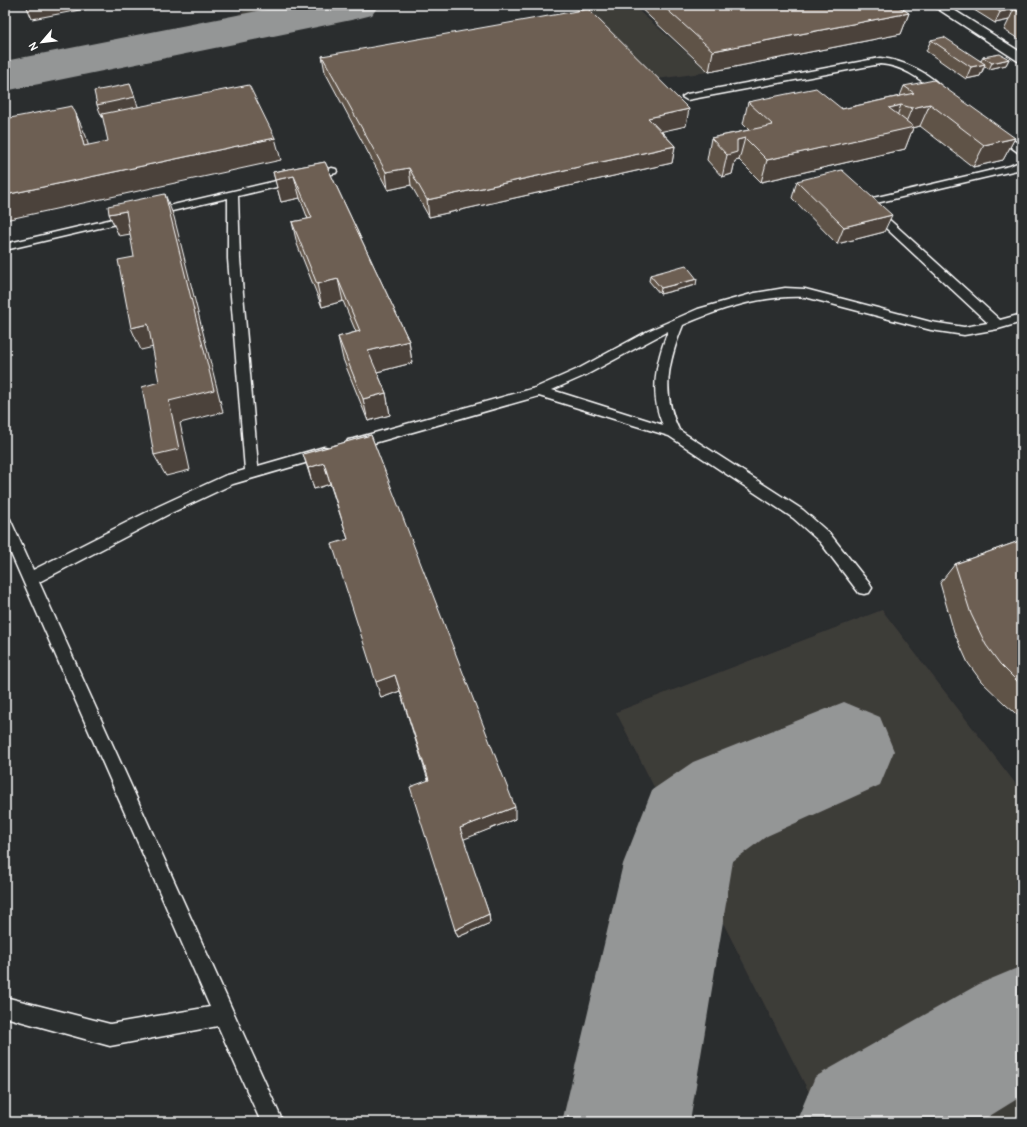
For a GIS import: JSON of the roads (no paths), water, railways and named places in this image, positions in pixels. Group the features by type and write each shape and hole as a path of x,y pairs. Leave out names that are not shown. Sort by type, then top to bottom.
{"main road":[{"path":"938,5 1022,58"}],"lane":[{"path":"687,97 880,61 890,61 906,65 951,99"},
{"path":"990,127 1022,151"},
{"path":"998,325 864,203 1013,168 1022,164"},
{"path":"5,246 332,171"},
{"path":"233,194 234,259 238,330 252,473"},
{"path":"30,580 164,510 229,480 540,391 582,372 652,334 702,312 755,297 785,292 805,293 931,326 964,331 998,325 1022,318"},
{"path":"674,433 665,411 661,378 667,349 678,323"},
{"path":"540,391 674,433 798,514 825,538 864,588"},
{"path":"5,523 272,1122"},
{"path":"5,1007 110,1035 224,1015"}]}
